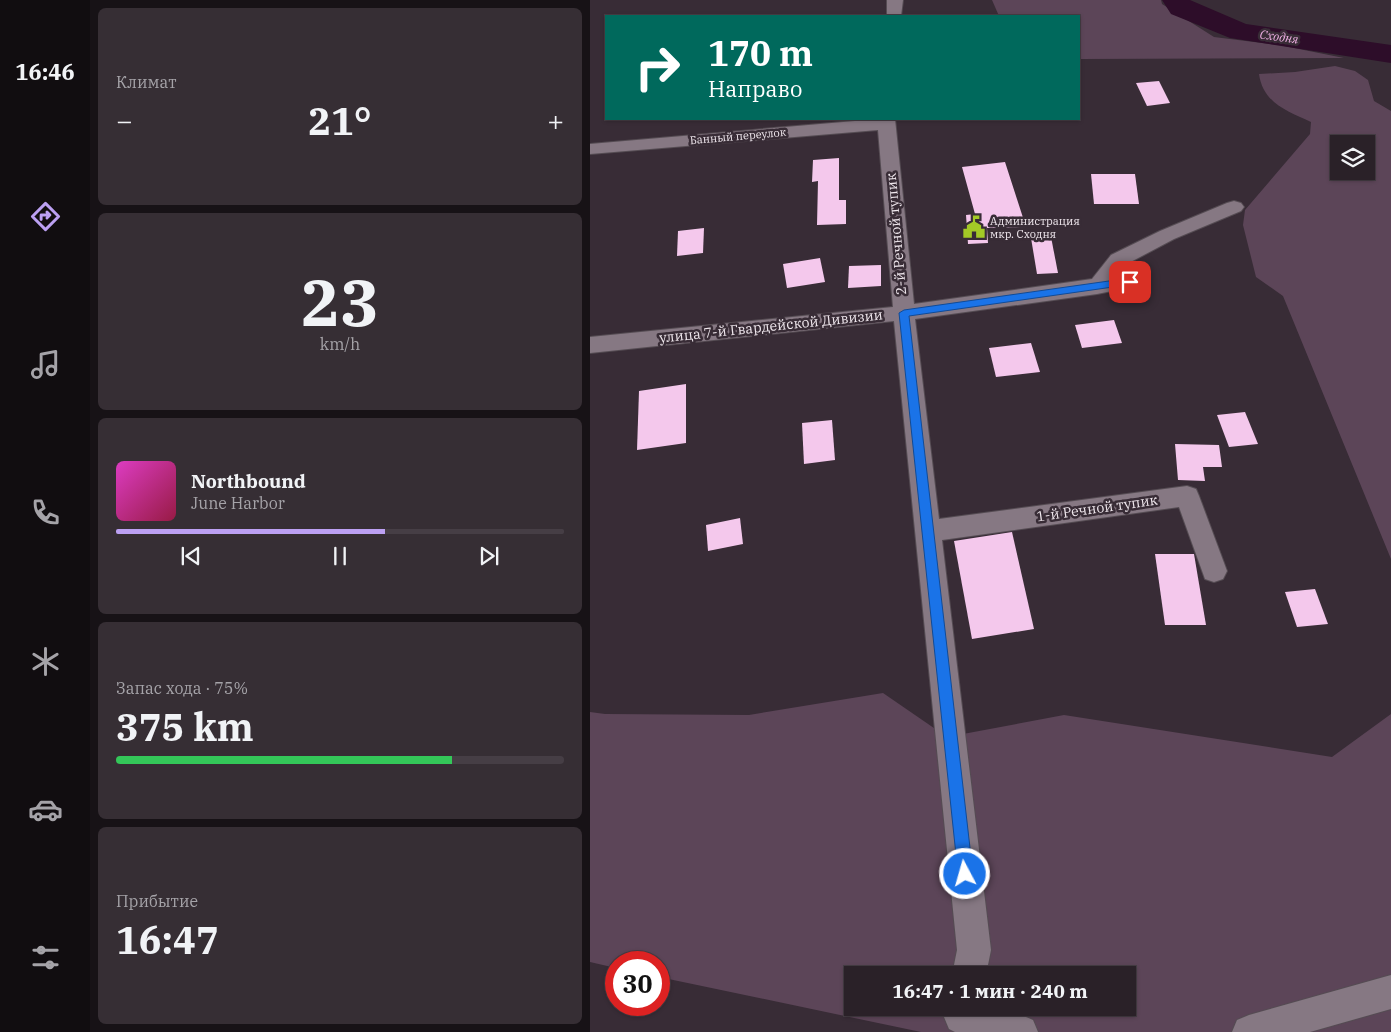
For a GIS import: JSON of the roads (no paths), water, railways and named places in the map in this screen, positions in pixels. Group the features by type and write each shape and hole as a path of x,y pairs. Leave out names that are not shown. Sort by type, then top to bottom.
{"street":[{"path":"894,15 895,0"},
{"name":"Банный переулок","path":"590,149 886,121"},
{"name":"2-й Речной тупик","path":"886,121 904,313 974,950 971,966"},
{"path":"1097,287 1118,260 1234,207"},
{"name":"улица 7-й Гвардейской Дивизии","path":"590,345 904,313 1130,282"},
{"name":"1-й Речной тупик","path":"928,531 1187,496 1214,571"},
{"path":"1249,1032 1391,992"},
{"path":"961,1019 1021,1032"}],"waterway":[{"name":"Сходня","path":"1176,0 1181,8 1240,32 1391,54"}],"place":[{"name":"Администрация мкр. Сходня","path":"974,227"}]}
